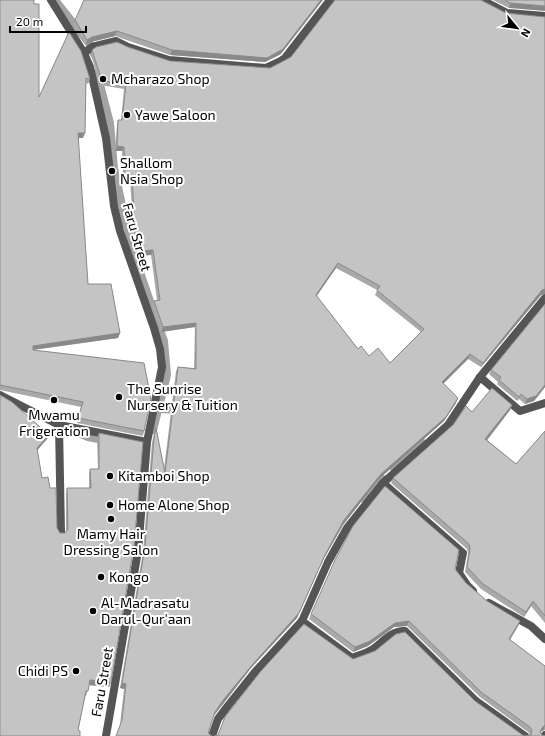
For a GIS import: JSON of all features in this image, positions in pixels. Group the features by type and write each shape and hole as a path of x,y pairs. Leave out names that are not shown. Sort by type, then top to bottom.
{"street":[{"name":"Faru Street","path":"50,0 84,53 90,66 106,138 114,206 120,231 160,350 162,367 147,442 138,551 106,736"},
{"path":"84,53 92,47 116,41 128,47 169,60 266,68 285,58 330,0"},
{"path":"482,0 507,13 545,16"},
{"path":"212,736 218,719 227,707 255,672 302,621 328,562 347,528 383,483 448,425 480,377 545,298"},
{"path":"480,377 520,411 545,403"},
{"path":"0,395 59,425 147,442"},
{"path":"59,425 61,533"},
{"path":"383,483 463,553 460,573 467,586 480,597 531,626 545,639"},
{"path":"302,621 352,658 372,649 399,631 405,631 476,701 525,736"}],"building":[{"path":"0,0 34,0 34,4 39,4 39,97 69,32 81,51 90,79 86,78 85,133 78,133 88,284 111,284 120,333 33,346 33,350 144,363 151,399 144,431 78,418 83,402 0,385"},
{"path":"84,0 321,0 283,49 267,58 172,50 117,31 92,37 87,40 75,20"},
{"path":"335,0 481,0 506,13 545,17 545,289 542,290 483,363 470,354 442,382 458,398 446,417 381,474 344,520 325,555 299,613 224,699 215,712 208,733 212,736 116,736 122,720 126,684 122,683 145,547 154,438 156,428 165,473 178,367 196,369 196,323 163,327 154,301 160,300 153,250 136,251 132,175 125,175 124,147 117,146 118,120 122,120 126,84 102,81 92,50 96,47 117,42 170,61 270,68 291,57","holes":["338,263 380,286 377,290 424,329 390,363 378,348 369,356 361,346 358,349 316,295"]},
{"path":"505,0 545,0 545,6 510,3"},
{"path":"545,304 545,385 536,396 527,399 521,394 519,397 499,380 501,377 491,370"},
{"path":"492,388 512,405 485,439 516,464 545,431 545,616 533,601 526,612 483,584 467,567 470,549 469,544 393,478 454,424 466,406 472,412"},
{"path":"0,395 12,402 49,435 37,448 42,478 48,477 50,488 56,488 57,528 60,533 65,533 68,529 67,488 91,488 90,469 99,469 99,433 143,442 134,546 111,682 90,680 88,691 86,691 78,730 80,731 80,736 0,736"},
{"path":"385,486 459,550 455,569 466,583 487,601 520,621 509,639 545,666 545,725 540,732 545,736 524,736 531,735 532,731 530,727 481,692 409,621 395,623 370,641 355,647 311,614 335,560 353,526"},
{"path":"304,624 353,659 375,651 396,634 405,632 475,701 524,736 214,736 218,735 225,717 261,671"}],"waterway":[{"path":"55,0 92,47 94,54"},
{"path":"97,73 110,123 114,168 125,219 142,278 164,341 167,375 153,430"},
{"path":"158,409 181,410"},
{"path":"66,428 88,437 108,441"},
{"path":"394,468 423,443"},
{"path":"362,498 383,479"}],"place":[{"name":"Mcharazo Shop","path":"103,79"},
{"name":"Yawe Saloon","path":"127,115"},
{"name":"Shallom Nsia Shop","path":"112,171"},
{"name":"The Sunrise Nursery & Tuition","path":"119,397"},
{"name":"Mwamu Frigeration","path":"54,400"},
{"name":"Kitamboi Shop","path":"110,476"},
{"name":"Home Alone Shop","path":"110,505"},
{"name":"Mamy Hair Dressing Salon","path":"111,519"},
{"name":"Kongo","path":"101,577"},
{"name":"Al-Madrasatu Darul-Qur'aan","path":"93,611"},
{"name":"Chidi PS","path":"76,671"}]}
